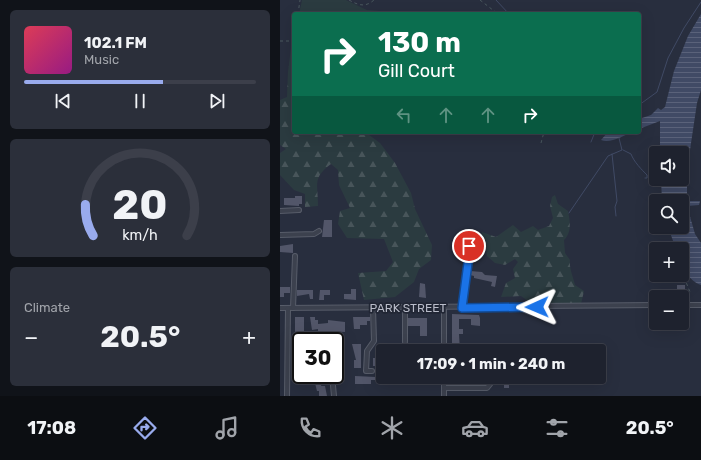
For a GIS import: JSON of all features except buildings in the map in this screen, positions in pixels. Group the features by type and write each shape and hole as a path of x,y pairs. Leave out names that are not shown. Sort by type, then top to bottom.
{"street":[{"path":"280,211 299,210"},
{"path":"280,235 314,234 319,231"},
{"path":"462,241 470,248 462,308"},
{"path":"293,308 295,256"},
{"name":"PARK STREET","path":"280,308 462,308 649,305"},
{"path":"689,305 701,305"},
{"path":"287,396 288,308"},
{"path":"372,371 366,371 366,363 367,351 374,340 373,308"},
{"path":"405,308 405,342"},
{"path":"444,308 444,344"},
{"path":"333,384 334,396"},
{"path":"444,384 444,396"},
{"path":"444,388 487,388 492,384"}],"path":[{"path":"298,12 300,0"},
{"path":"349,0 360,5 365,5 374,0"},
{"path":"480,0 495,12"},
{"path":"280,41 289,41 292,39"},
{"path":"541,143 543,134"},
{"path":"686,282 690,292 689,298"}],"green space":[{"path":"302,0 346,0 367,10 381,11 379,12 299,12"},
{"path":"291,48 292,134 368,134 380,143 395,163 411,193 415,209 432,245 431,260 419,269 414,282 395,297 364,300 358,273 386,271 393,262 384,239 347,238 338,224 340,211 350,208 339,185 338,170 331,164 321,173 317,182 318,206 305,207 305,194 294,190 280,175 280,153 286,149 280,145 280,100 287,97"},
{"path":"555,195 558,204 568,211 570,226 567,237 564,240 565,253 570,260 575,285 584,291 581,304 532,304 521,296 501,297 506,283 515,278 513,269 518,262 515,259 505,265 495,263 487,256 486,248 480,239 482,232 496,237 513,225 521,232 533,226 538,230 549,226 553,218 550,206 552,197"}],"water":[{"path":"701,14 701,90 697,103 689,157 689,146 660,146 660,121 641,128 641,118 651,115 658,108 661,110 665,107 674,71 688,36"},
{"path":"606,134 628,134 608,141 601,140"},
{"path":"661,186 687,186 687,194 662,194"},
{"path":"689,200 690,201 700,201 699,205 689,206"},
{"path":"689,213 695,234 701,243 701,285 689,276 689,242 673,242 671,234 689,234"}],"waterway":[{"path":"496,0 507,12"},
{"path":"641,104 657,92 668,58 684,28 701,2"},
{"path":"591,142 594,134"},
{"path":"569,213 608,156 622,150 619,138"},
{"path":"623,150 631,154 636,163 647,175 647,178 645,178"},
{"path":"612,154 617,201 615,207 616,216"}],"route":[{"path":"469,246 470,248 462,308 537,307"}]}
